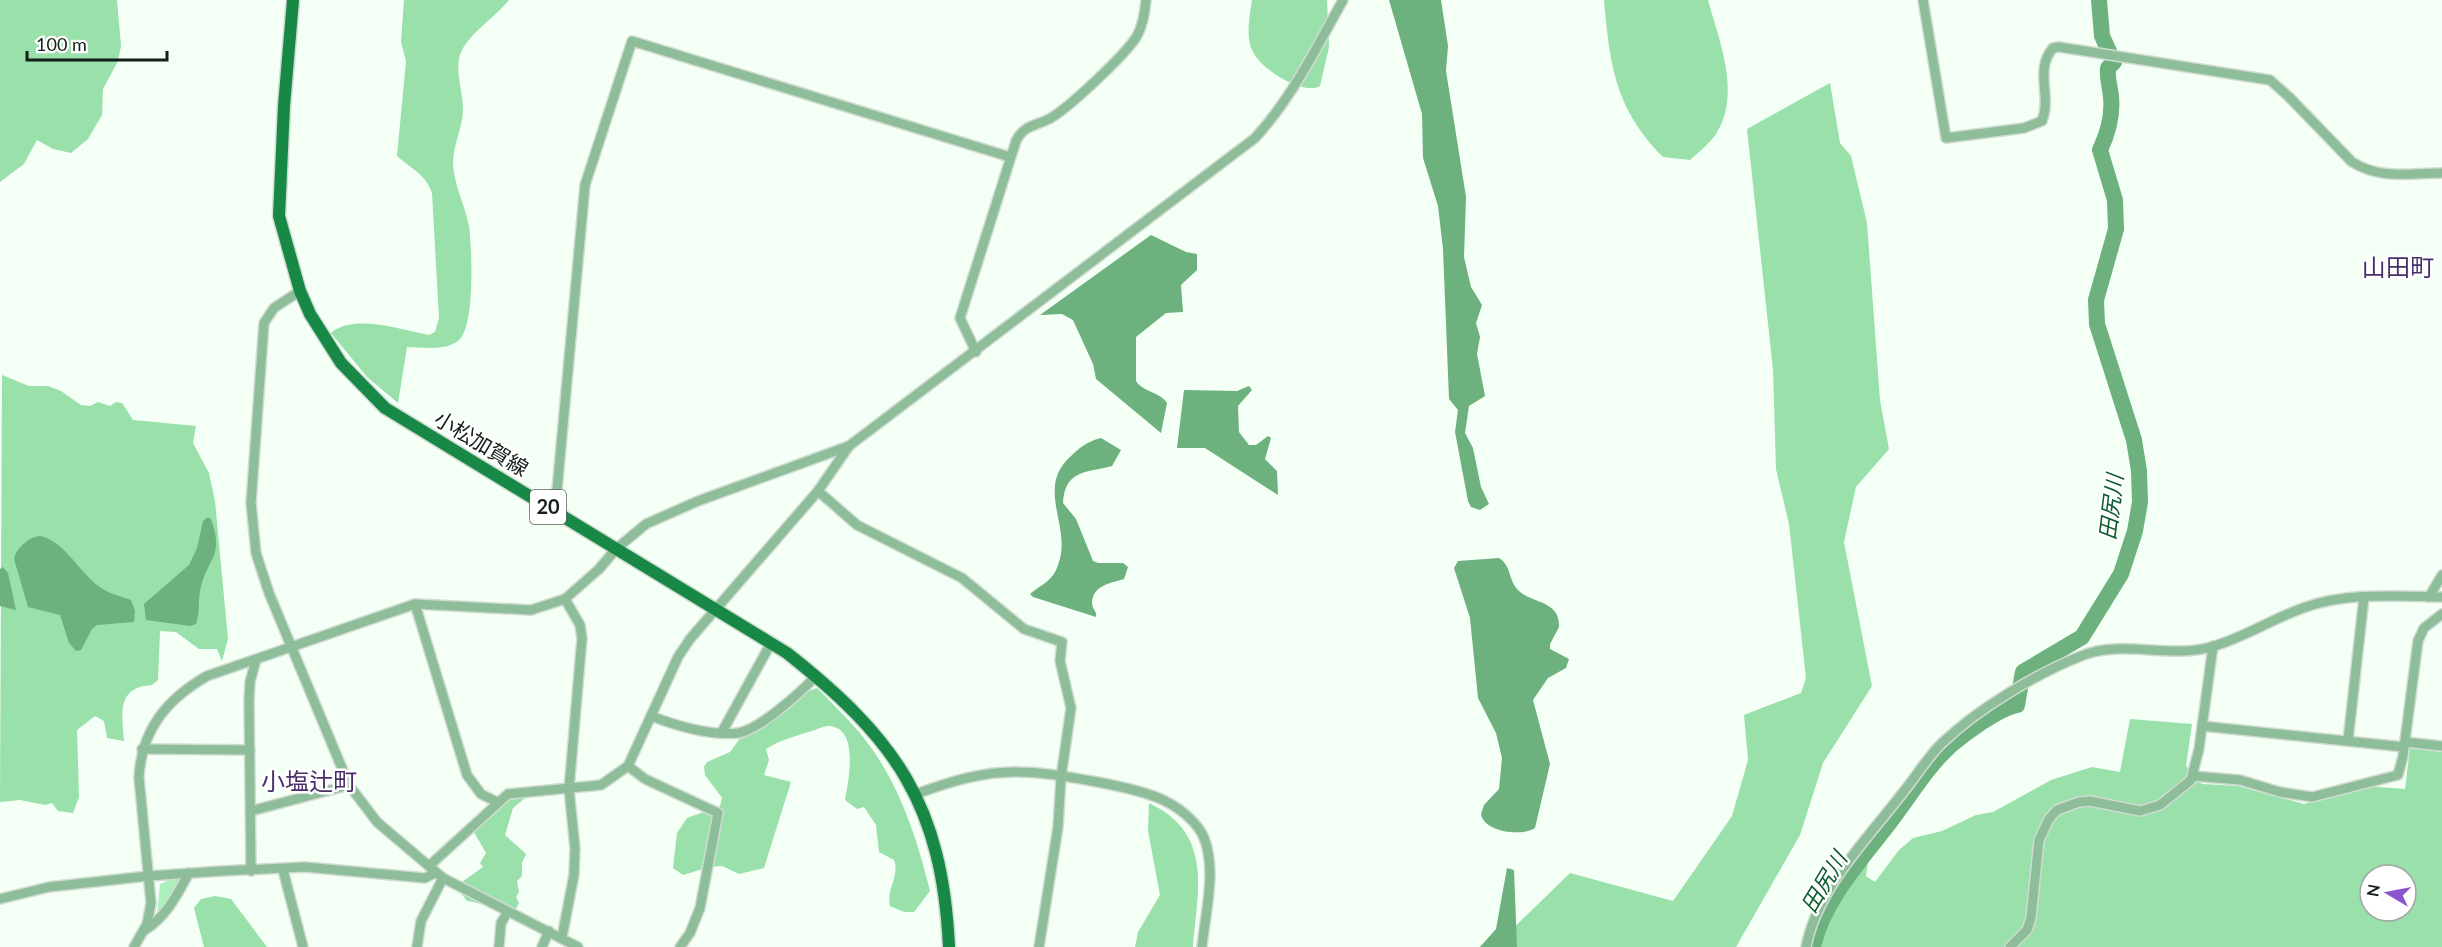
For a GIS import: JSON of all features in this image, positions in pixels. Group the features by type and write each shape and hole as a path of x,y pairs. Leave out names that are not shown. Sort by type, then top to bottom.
{"main road":[{"name":"小松加賀線","path":"293,0 283,117 279,216 300,291 310,314 341,363 385,408 771,643 833,689 879,736 901,765 916,794 935,848 949,947"}],"street":[{"path":"976,352 960,318 1016,141 1024,128 1049,118 1068,105 1129,46 1143,22 1146,0"},
{"path":"1923,0 1946,138 2025,128 2043,121 2046,107 2044,63 2053,48 2059,47 2270,80 2352,162 2363,169 2385,176 2442,174"},
{"path":"134,947 145,930 151,903 139,778 142,750 154,722 182,693 207,676 415,604 531,610 565,599 593,576 616,549 646,524 664,515 849,447 1255,138 1271,120 1300,77 1341,3"},
{"path":"555,512 585,185 632,41 1010,157"},
{"path":"300,291 274,308 264,323 251,503 256,553 269,593 293,645 349,785 377,822 436,872 507,913 562,937 578,947"},
{"path":"0,899 49,887 148,876 305,867 425,878 436,872 497,802 508,794 601,785 627,766 678,657 715,608 818,491 849,447"},
{"path":"818,491 857,525 962,578 1024,629 1062,642 1060,661 1071,708 1061,777 1058,827 1039,947"},
{"path":"2429,597 2442,575"},
{"path":"1806,947 1808,936 1826,898 1844,868 1943,742 1992,705 2083,655 2114,649 2186,652 2213,646 2302,608 2322,602 2364,597 2442,597"},
{"path":"2348,741 2364,597"},
{"path":"562,937 574,874 575,848 569,789 582,638 580,626 565,599"},
{"path":"415,604 466,775 481,794 497,802"},
{"path":"2193,776 2240,780 2280,792 2312,797 2397,775 2404,744 2418,641 2424,628 2442,614"},
{"path":"722,732 771,643"},
{"path":"2010,947 2027,930 2031,918 2039,840 2049,819 2057,810 2079,802 2090,801 2140,811 2167,801 2186,786 2193,776 2213,646"},
{"path":"251,871 250,682 256,660"},
{"path":"651,716 697,730 736,733 754,726 816,676"},
{"path":"2202,726 2348,741 2442,746"},
{"path":"142,750 250,750"},
{"path":"627,766 645,779 718,813 700,908 690,933 680,947"},
{"path":"916,794 947,782 1018,772 1061,777 1158,797 1177,808 1195,825 1205,840 1209,867 1202,947"},
{"path":"251,811 349,785"},
{"path":"283,870 303,947"},
{"path":"417,947 420,921 436,872"},
{"path":"145,930 156,922 168,908 189,873"},
{"path":"499,947 501,923 507,913"},
{"path":"542,947 549,931"}],"shaded area":[{"path":"0,0 117,0 121,46 118,61 103,89 102,115 88,139 71,153 53,149 37,140 24,164 0,182"},
{"path":"404,0 509,0 466,43 459,59 458,71 463,109 453,163 455,180 467,218 470,237 471,285 465,330 460,339 449,346 407,347 398,403 367,377 331,333 352,324 365,324 429,335 435,332 439,318 432,193 422,176 397,156 406,61 401,42"},
{"path":"1252,0 1327,0 1329,47 1320,86 1313,88 1293,84 1273,73 1257,59 1249,40"},
{"path":"1389,0 1441,0 1448,46 1446,71 1466,197 1464,257 1471,287 1482,305 1476,323 1480,337 1477,354 1485,396 1469,406 1465,433 1473,448 1481,487 1489,504 1480,510 1471,507 1468,501 1455,432 1458,410 1449,399 1443,249 1438,206 1423,158 1422,114"},
{"path":"1604,0 1708,0 1726,67 1727,102 1724,119 1716,134 1690,160 1663,157 1634,121 1618,85 1613,66"},
{"path":"1830,83 1840,143 1851,156 1867,223 1880,400 1889,449 1856,487 1844,542 1872,686 1823,763 1800,835 1736,947 1494,947 1570,873 1673,901 1732,816 1748,760 1744,715 1801,693 1806,678 1789,524 1776,469 1773,370 1747,129"},
{"path":"1151,235 1186,252 1197,254 1197,270 1181,285 1183,312 1166,313 1136,337 1136,381 1167,403 1161,433 1096,379 1093,364 1073,320 1062,314 1040,315"},
{"path":"2,375 29,386 48,386 61,391 81,405 90,406 98,402 110,406 116,402 122,403 133,420 196,426 193,443 209,473 215,501 228,639 222,661 217,649 199,649 176,632 160,631 158,680 152,685 132,691 127,696 122,712 124,741 107,738 104,721 95,716 77,730 79,797 73,813 58,811 52,803 45,805 20,800 0,802"},
{"path":"1249,386 1252,390 1238,406 1239,432 1249,445 1256,445 1268,436 1271,438 1265,459 1277,471 1278,495 1205,448 1177,448 1184,390 1237,391"},
{"path":"1101,438 1121,450 1112,466 1085,472 1072,479 1065,492 1063,503 1076,519 1093,561 1123,563 1128,567 1124,579 1103,586 1095,593 1092,604 1096,617 1033,597 1030,594 1047,582 1058,565 1061,537 1055,482 1060,469 1080,448"},
{"path":"208,517 211,519 215,532 216,550 200,591 196,624 190,626 146,620 144,604 189,565 197,548 203,521"},
{"path":"40,536 56,543 101,588 131,600 135,611 134,622 97,625 92,629 81,650 76,651 69,643 60,615 28,607 14,559 24,543"},
{"path":"1499,558 1506,565 1519,591 1545,604 1555,612 1559,627 1550,644 1550,649 1569,659 1566,668 1548,678 1533,700 1550,764 1535,828 1521,832 1496,829 1484,820 1481,814 1484,805 1499,789 1502,758 1496,733 1478,698 1470,618 1454,568 1458,561"},
{"path":"3,567 8,573 16,610 0,606 0,569"},
{"path":"817,688 854,726 872,749 903,807 930,891 914,912 904,912 890,906 889,900 895,872 894,860 879,852 876,825 864,807 857,809 845,800 850,758 849,746 839,729 830,726 787,739 766,749 769,760 764,775 791,782 764,868 739,874 722,866 709,867 683,875 673,868 677,833 687,818 720,806 722,798 705,775 704,767 707,762 730,752 741,737 804,693"},
{"path":"2130,719 2192,724 2186,766 2202,784 2238,786 2304,804 2367,786 2405,789 2410,748 2442,752 2442,947 1811,947 1833,896 1886,821 1895,825 1868,861 1866,876 1875,882 1899,850 1913,838 1942,831 1976,815 1993,812 2051,780 2092,767 2120,772"},
{"path":"524,796 525,798 513,808 505,835 526,854 522,863 522,876 517,881 519,892 516,897 519,903 514,912 506,912 467,901 460,892 459,884 483,867 480,863 486,853 474,832 508,798"},
{"path":"1149,803 1169,815 1184,830 1192,846 1197,864 1198,884 1193,947 1135,947 1138,932 1160,895 1148,831"},
{"path":"1507,868 1514,870 1517,947 1480,947 1496,929"},
{"path":"172,879 180,880 179,886 157,916 160,884"},
{"path":"215,896 231,899 267,947 204,947 194,908 201,899"}],"waterway":[{"name":"田尻川","path":"1813,947 1818,929 1835,895 1934,762 1950,746 1973,729 2001,711 2017,705 2023,672 2082,637 2121,574 2135,531 2140,502 2139,471 2134,440 2097,324 2096,300 2116,229 2115,200 2100,150 2111,118 2108,68 2114,62 2102,36 2099,0"}],"district":[{"name":"山田町","path":"2398,268"},
{"name":"小塩辻町","path":"309,782"}]}
